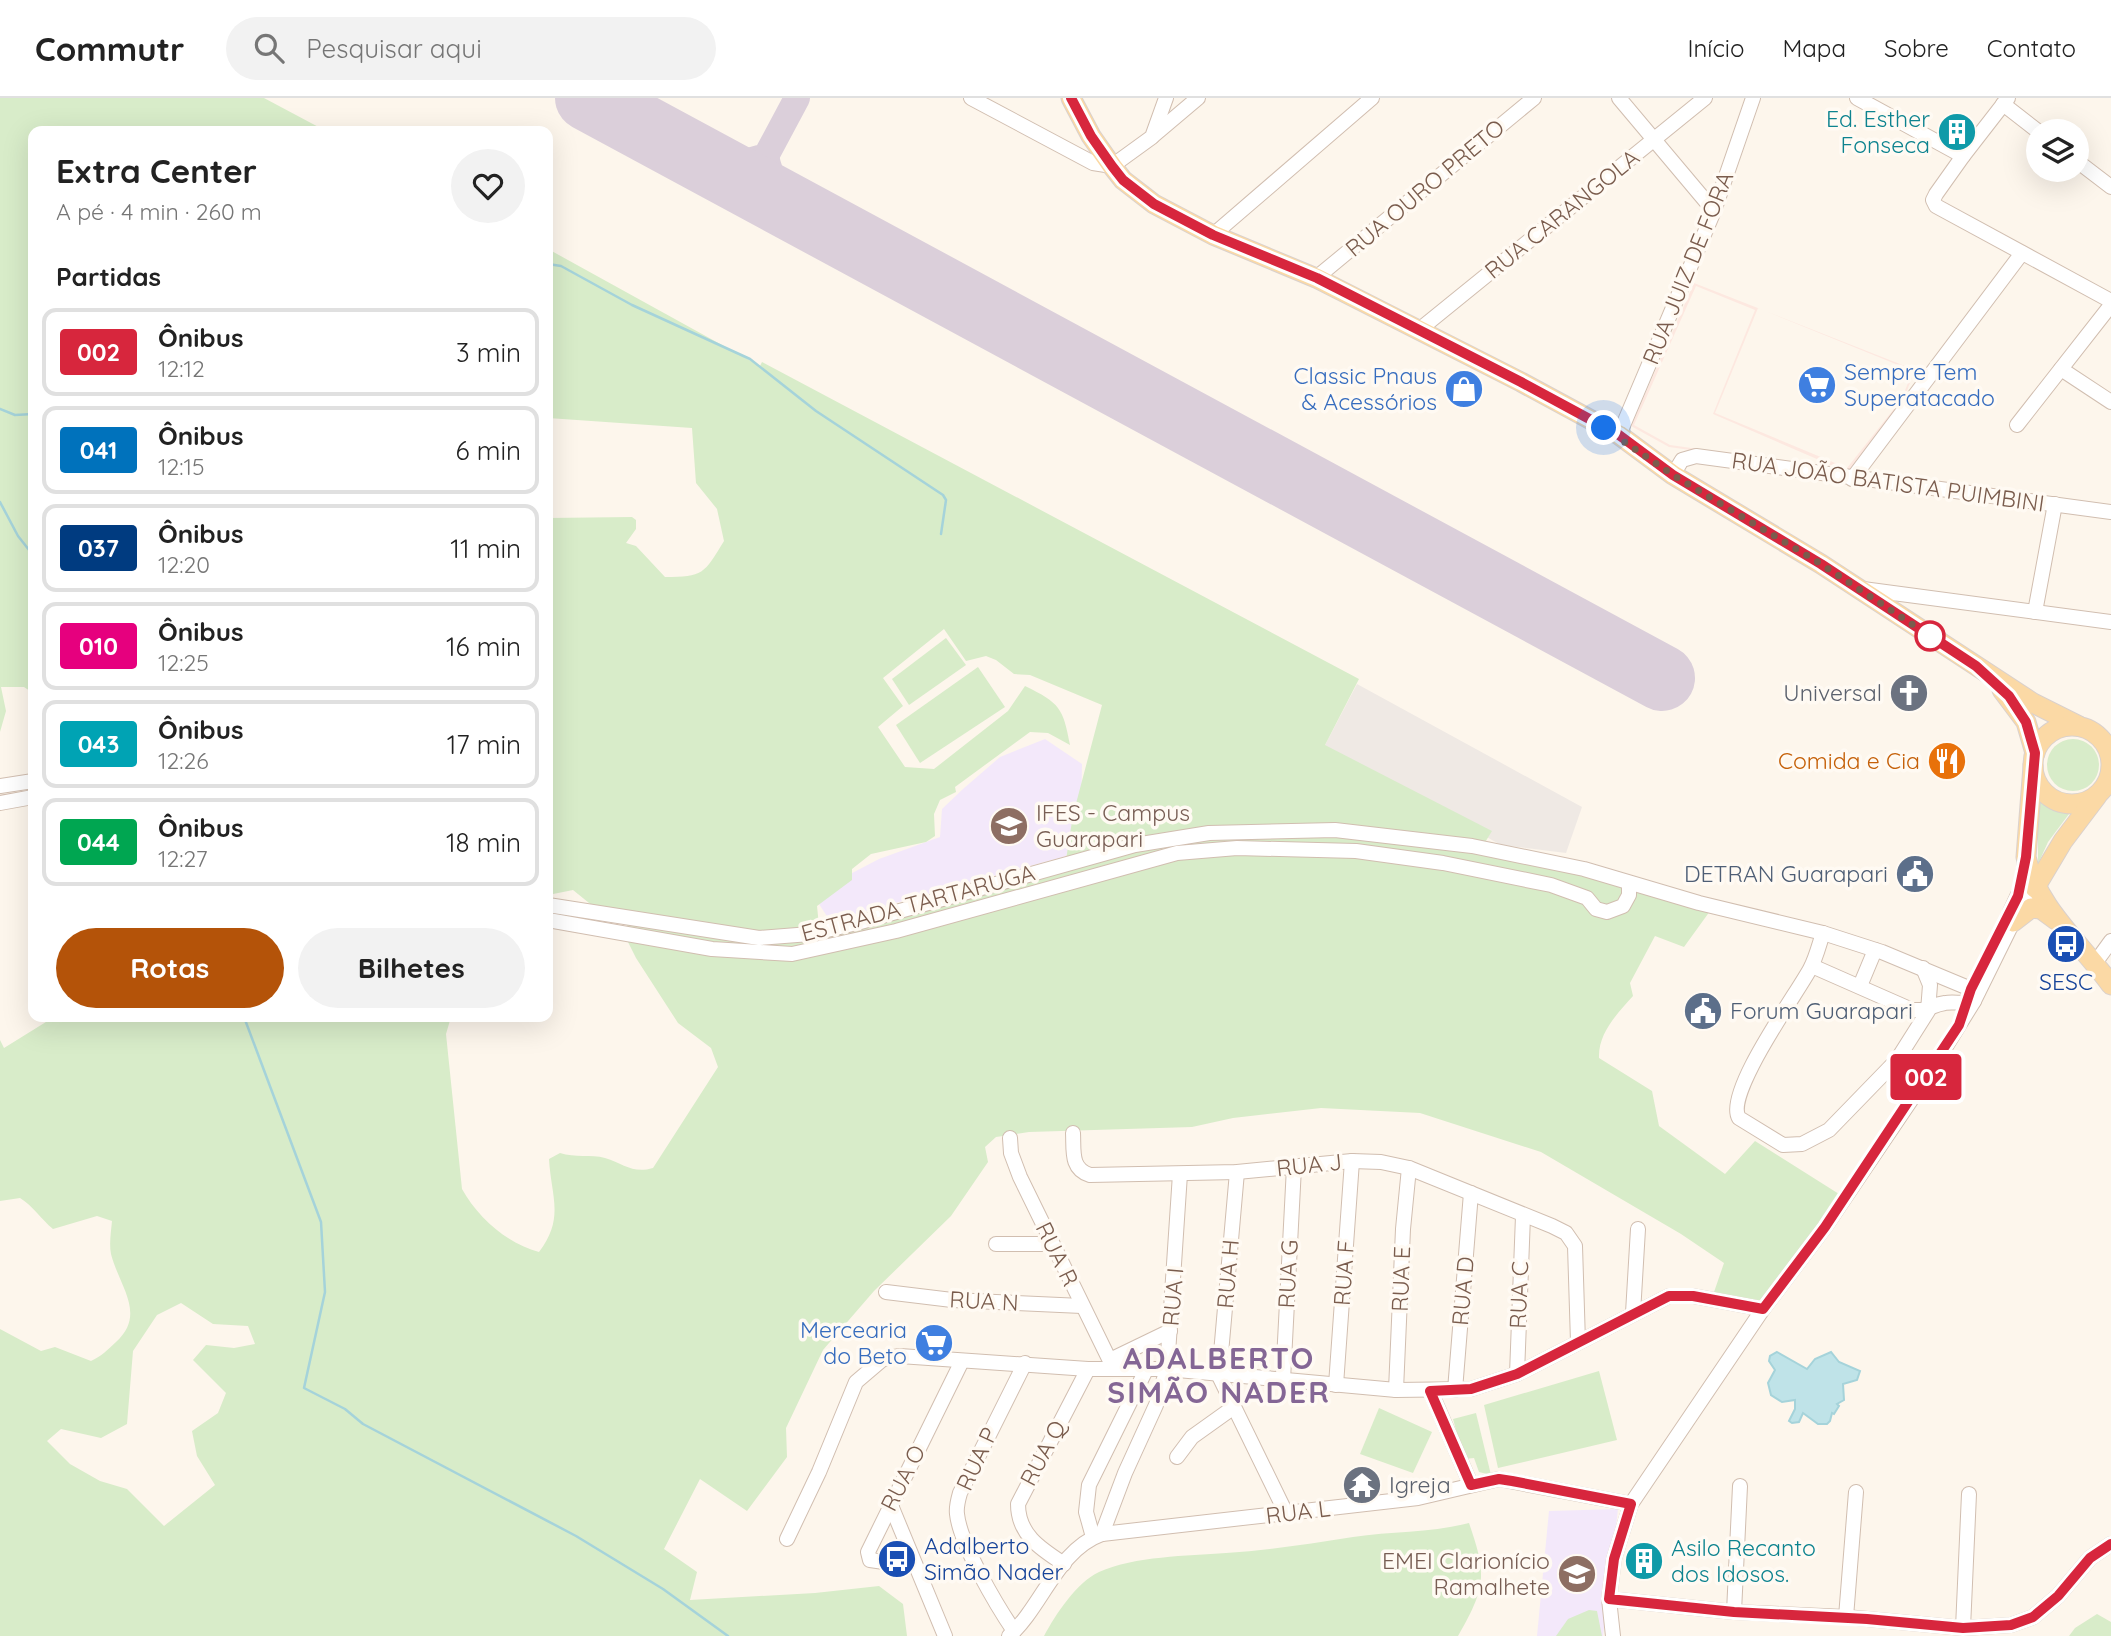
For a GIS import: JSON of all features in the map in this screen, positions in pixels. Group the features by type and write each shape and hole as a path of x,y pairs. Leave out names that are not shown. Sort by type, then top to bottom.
{"main road":[{"path":"1071,98 1091,136 1112,166 1123,180 1154,204 1213,235 1317,278 1619,435 1673,475 1857,588 2033,703 2078,726 2104,733 2110,758 2106,783 2063,841 2035,888"},
{"path":"1976,666 2009,696 2026,722 2041,788 2059,801 2081,803 2106,783"},
{"path":"2078,726 2052,732 2042,741 2034,760 2026,857 2035,888 2111,985"},
{"path":"2046,869 2051,888 2095,963"},
{"path":"2013,922 2031,908 2040,909 2063,926"}],"street":[{"path":"971,98 1093,163 1112,166 1198,98"},
{"path":"1152,137 1166,98"},
{"path":"1213,235 1372,98"},
{"name":"RUA OURO PRETO","path":"1317,278 1534,98"},
{"path":"1619,98 1714,211"},
{"name":"RUA CARANGOLA","path":"1419,330 1705,98"},
{"name":"RUA JUIZ DE FORA","path":"1619,435 1714,211 1753,98"},
{"path":"1857,98 1874,101 1964,156"},
{"path":"2017,425 2111,303 1935,204 1936,194 2005,101 2026,120"},
{"path":"2089,171 2111,187"},
{"path":"1852,479 2022,253"},
{"path":"2061,369 2111,402"},
{"name":"RUA JOÃO BATISTA PUIMBINI","path":"1673,475 1682,460 1696,456 2111,512"},
{"path":"2035,611 2055,505"},
{"path":"1857,588 2111,622"},
{"path":"0,786 28,782"},
{"path":"0,803 28,798"},
{"name":"ESTRADA TARTARUGA","path":"553,906 727,934 759,938 784,937 857,923 1135,845 1209,833 1335,830 1472,846 1563,864 1824,933 1923,968 1972,997"},
{"name":"ESTRADA TARTARUGA","path":"553,921 712,949 792,954 896,931 1177,853 1237,848 1306,848 1423,859 1552,885 1587,898 1596,909 1613,911 1627,901 1629,883"},
{"path":"1613,1636 1609,1599 1614,1559 1631,1504 1763,1309 1825,1227 1959,1025 2018,896 2026,857"},
{"path":"1812,966 1912,1010 1928,1011 1949,1002 1972,997 2035,888"},
{"path":"1824,933 1812,966 1747,1077 1736,1109 1739,1118 1783,1145 1790,1146 1814,1140 1829,1130 1897,1060 1928,1011 1930,985 1923,968"},
{"path":"2095,963 2111,942"},
{"path":"1860,986 1875,950"},
{"name":"RUA J","path":"1073,1133 1075,1164 1084,1173 1237,1172 1352,1161 1381,1162 1409,1168 1471,1193 1566,1233 1574,1242 1577,1253 1578,1342"},
{"name":"RUA R","path":"1010,1138 1015,1166 1111,1364"},
{"name":"RUA F","path":"1336,1385 1352,1161"},
{"name":"RUA G","path":"1283,1380 1294,1167"},
{"name":"RUA E","path":"1396,1390 1403,1228 1409,1168"},
{"name":"RUA H","path":"1219,1376 1237,1172"},
{"name":"RUA I","path":"1097,1536 1156,1405 1167,1369 1180,1174"},
{"name":"RUA D","path":"1455,1390 1471,1193"},
{"name":"RUA C","path":"1517,1374 1523,1216"},
{"path":"1633,1313 1637,1229"},
{"path":"996,1244 1052,1244"},
{"name":"RUA N","path":"886,1292 952,1300 1082,1306"},
{"path":"1111,1364 1146,1370 1167,1369 1219,1376 1396,1390 1455,1390 1486,1386 1517,1374 1633,1313 1675,1295 1763,1309"},
{"path":"787,1539 819,1472 852,1389 865,1372 890,1357 1025,1363 1088,1369 1111,1364 1170,1331"},
{"name":"RUA O","path":"910,1555 873,1562 869,1557 870,1545 962,1361"},
{"name":"RUA P","path":"1012,1634 966,1540 958,1521 956,1507 960,1493 1025,1363"},
{"name":"RUA Q","path":"1064,1564 1036,1546 1027,1535 1020,1520 1018,1504 1088,1369"},
{"path":"1012,1634 1064,1564 1097,1536 1086,1512 1089,1485 1146,1370"},
{"path":"1219,1376 1286,1513"},
{"path":"1430,1391 1471,1485"},
{"path":"1177,1457 1192,1437 1234,1407"},
{"name":"RUA L","path":"1097,1536 1418,1499 1499,1479 1631,1504"},
{"path":"1734,1612 1740,1486"},
{"path":"1846,1617 1856,1492"},
{"path":"1963,1628 1969,1494"},
{"path":"890,1503 945,1636"},
{"path":"1609,1599 1734,1612 1846,1617 1963,1628 2011,1625 2033,1617 2058,1596 2090,1558 2111,1544"}],"shaded area":[{"path":"1694,283 1758,308 1715,413 1847,468 1901,400 1913,371 1773,314 1915,370 1903,401 1849,472 1669,447 1631,426","holes":["1696,286 1755,310 1713,414 1840,469 1670,445 1634,425"]},
{"path":"1357,684 1582,807 1566,853 1501,845 1324,747"},
{"name":"IFES - Campus Guarapari","path":"1045,739 1082,764 1081,816 1066,856 830,921 819,904 835,882 879,859 940,837 942,809 963,789 1000,757"},
{"name":"EMEI Clarionício Ramalhete","path":"1618,1509 1603,1636 1537,1636 1549,1511"}],"green space":[{"path":"0,98 264,98 317,126 28,126 28,690 24,687 1,687 6,711 0,732"},
{"path":"553,252 760,366 762,362 1359,679 1325,745 1492,831 1484,844 1718,900 1684,947 1655,936 1630,983 1633,996 1605,1032 1599,1058 1652,1091 1659,1126 1725,1174 1755,1141 1839,1194 1767,1301 1723,1301 1713,1295 1724,1263 1681,1234 1541,1152 1420,1113 1321,1108 1233,1118 1192,1127 1029,1132 996,1137 985,1147 988,1162 951,1216 874,1291 823,1350 786,1428 787,1457 747,1511 700,1479 664,1549 697,1572 690,1600 815,1593 879,1586 903,1604 907,1636 0,1636 0,1329 41,1351 55,1347 91,1361 107,1350 125,1331 130,1310 111,1254 112,1221 97,1216 53,1229 20,1198 0,1201 0,1040 4,1048 46,1022 450,1022 446,1034 462,1189 485,1220 516,1243 539,1252 547,1240 554,1217 549,1159 560,1153 605,1158 640,1170 653,1168 718,1067 711,1048 678,1023 636,958 627,940 627,914 594,907 573,890 553,894 553,518 632,517 636,520 636,529 626,543 636,546 665,577 687,576 701,571 712,561 724,541 717,509 696,483 692,428 553,418","holes":["944,629 966,661 986,656 1014,674 1030,675 1102,705 1073,815 1065,866 819,926 817,906 852,880 852,869 871,854 926,842 935,836 934,814 940,800 956,792 955,787 1030,732 1048,733 1070,745 1058,708 1046,697 1025,686 1008,711 934,769 905,767 878,727 903,706 883,678","181,1303 213,1324 248,1326 255,1344 234,1348 206,1345 193,1360 226,1393 218,1413 192,1431 197,1456 215,1485 164,1526 127,1489 100,1481 70,1464 47,1441 61,1429 101,1438 127,1424 133,1351 157,1315"]},
{"path":"946,638 966,665 909,705 892,679"},
{"path":"978,667 1005,707 920,763 896,725"},
{"path":"2073,739 2083,741 2091,747 2097,755 2097,775 2091,783 2083,789 2073,791 2063,789 2055,783 2049,775 2047,765 2049,755 2055,747 2063,741"},
{"path":"2038,789 2054,803 2075,806 2048,842 2038,864"},
{"path":"1599,1371 1617,1440 1498,1468 1484,1405"},
{"path":"1379,1408 1432,1432 1413,1473 1360,1454"},
{"path":"1476,1413 1491,1475 1479,1472 1474,1458 1464,1459 1453,1419"},
{"path":"1469,1523 1479,1556 1481,1581 1474,1605 1458,1636 1044,1636 1061,1609 1082,1584 1099,1572 1113,1567 1161,1558 1242,1552 1367,1535 1441,1529"},
{"path":"1589,1610 1597,1611 1602,1636 1556,1636 1568,1619"},
{"path":"2097,1614 2111,1622 2111,1636 2069,1636 2075,1628"}],"water":[{"path":"1777,1352 1807,1369 1815,1359 1831,1352 1839,1362 1860,1371 1857,1380 1843,1384 1844,1400 1837,1404 1839,1406 1827,1424 1818,1424 1803,1413 1799,1422 1789,1421 1795,1409 1795,1400 1782,1402 1771,1395 1768,1383 1775,1370 1769,1361 1770,1356"}],"waterway":[{"path":"553,265 561,266 632,305 750,359 816,411 943,495 946,500 941,534"},
{"path":"0,409 15,415 28,414"},
{"path":"0,502 28,549"},
{"path":"246,1022 321,1222 325,1292 304,1388 345,1409 363,1424 576,1536 663,1589 728,1636"}],"taxiway":[{"path":"700,158 734,165 766,156 797,98"},
{"path":"766,156 778,188 800,213"}],"runway":[{"path":"588,98 1662,678"}],"bus line":[{"name":"002","path":"1071,98 1091,136 1112,166 1123,180 1154,204 1213,235 1317,278 1619,435 1673,475 1821,564 1976,666 2009,696 2026,722 2035,753 2021,888 1971,989 1959,1025 1825,1227 1763,1309 1693,1296 1669,1296 1517,1374 1471,1389 1430,1391 1471,1485 1499,1479 1631,1504 1614,1559 1609,1599 1734,1612 1867,1619 1963,1628 2011,1625 2033,1617 2058,1596 2090,1558 2111,1544"}],"place":[{"name":"Ed. Esther Fonseca","path":"1957,132"},
{"name":"Sempre Tem Superatacado","path":"1817,385"},
{"name":"Classic Pnaus & Acessórios","path":"1464,389"},
{"name":"Universal","path":"1909,693"},
{"name":"Comida e Cia","path":"1947,761"},
{"name":"IFES - Campus Guarapari","path":"1009,826"},
{"name":"DETRAN Guarapari","path":"1915,874"},
{"name":"SESC","path":"2066,944"},
{"name":"Forum Guarapari","path":"1703,1011"},
{"name":"Mercearia do Beto","path":"934,1343"},
{"name":"Igreja","path":"1362,1485"},
{"name":"Adalberto Simão Nader","path":"897,1559"},
{"name":"Asilo Recanto dos Idosos.","path":"1644,1561"},
{"name":"EMEI Clarionício Ramalhete","path":"1577,1574"}],"district":[{"name":"ADALBERTO SIMÃO NADER","path":"1219,1376"}],"route":[{"path":"1604,428 1619,435 1673,475 1821,564 1930,636"}]}
